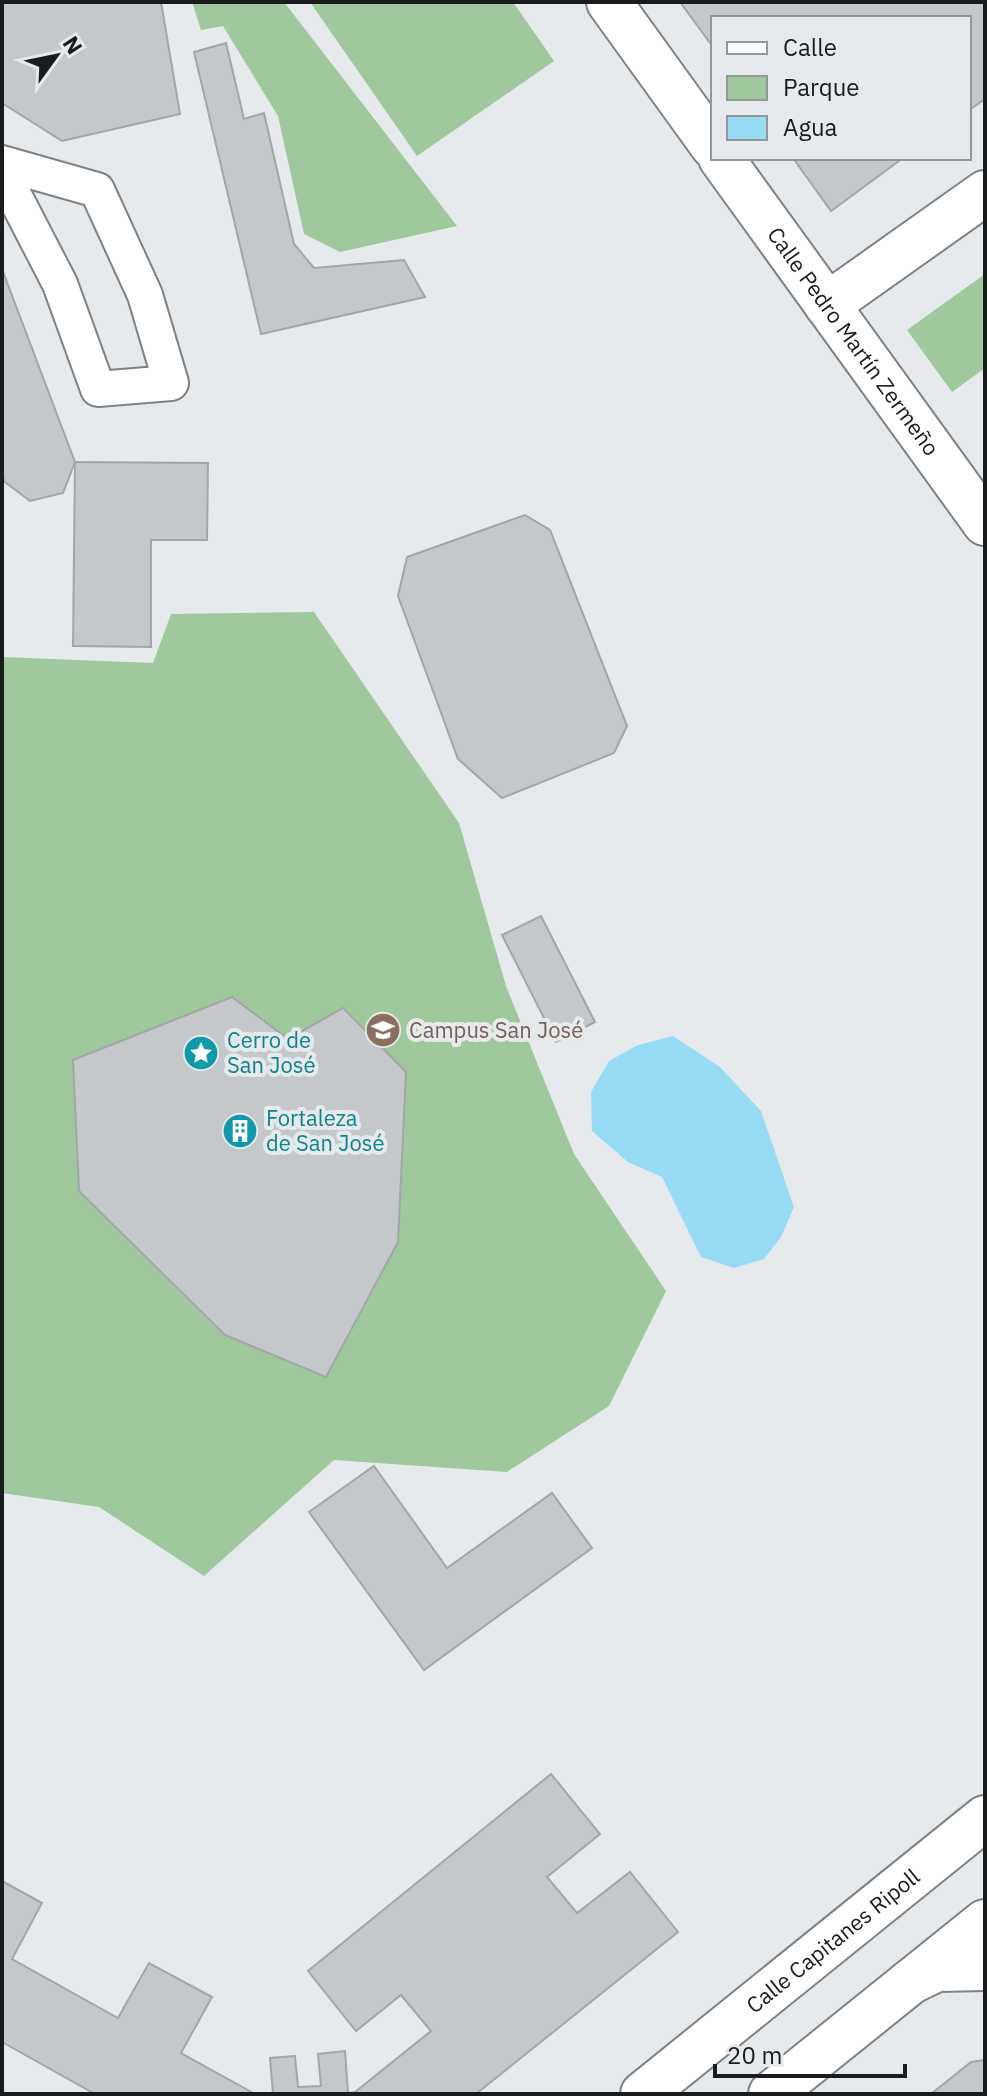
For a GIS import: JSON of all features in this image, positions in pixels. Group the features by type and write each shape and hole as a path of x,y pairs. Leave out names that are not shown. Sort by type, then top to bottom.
{"street":[{"path":"609,2 711,143"},
{"name":"Calle Pedro Martín Zermeño","path":"722,160 985,523"},
{"path":"827,305 985,193"},
{"name":"Calle Capitanes Ripoll","path":"643,2094 985,1818"},
{"path":"771,2094 985,1922"},
{"path":"910,1982 937,1969 985,1968"}],"lane":[{"path":"2,163 97,190 145,295 171,383 98,389 60,284 2,172"}],"green space":[{"path":"192,2 284,2 457,226 340,252 304,234 278,116 223,26 201,30"},
{"path":"310,2 513,2 554,61 417,156"},
{"path":"985,274 985,368 952,392 907,330"},
{"path":"314,612 459,823 506,986 574,1154 666,1291 609,1406 507,1472 334,1460 204,1576 99,1507 2,1493 2,657 153,663 171,614"}],"water":[{"path":"673,1036 720,1067 761,1111 794,1207 781,1237 764,1259 734,1268 701,1257 662,1177 628,1162 592,1131 591,1092 609,1061 638,1045"}],"building":[{"path":"2,2 161,2 180,114 62,141 2,103"},
{"path":"680,2 985,2 985,99 971,109 971,16 711,16 711,44"},
{"path":"226,43 244,119 264,113 294,244 314,268 404,260 425,297 261,334 194,52"},
{"path":"794,160 900,160 831,211"},
{"path":"2,269 75,462 63,493 30,501 5,482 2,476"},
{"path":"75,462 208,463 207,540 151,540 151,647 73,646"},
{"path":"525,515 550,530 627,726 614,753 502,798 458,759 398,596 407,557"},
{"path":"541,916 595,1022 556,1042 502,935"},
{"name":"Fortaleza de San José","path":"232,997 288,1039 343,1008 406,1072 398,1242 326,1377 225,1335 79,1191 73,1060"},
{"path":"374,1466 447,1568 552,1493 592,1548 424,1670 309,1512"},
{"path":"551,1774 600,1834 547,1877 577,1913 630,1872 678,1932 476,2094 273,2094 270,2058 295,2056 298,2087 321,2086 318,2054 345,2051 348,2093 355,2092 431,2031 401,1995 356,2031 308,1971"},
{"path":"2,1881 42,1903 12,1959 118,2018 149,1963 212,1997 181,2053 255,2094 95,2094 2,2042"},
{"path":"985,2060 985,2094 931,2094 971,2062"}],"place":[{"name":"Campus San José","path":"383,1030"},
{"name":"Cerro de San José","path":"201,1053"},
{"name":"Fortaleza de San José","path":"240,1131"}]}
